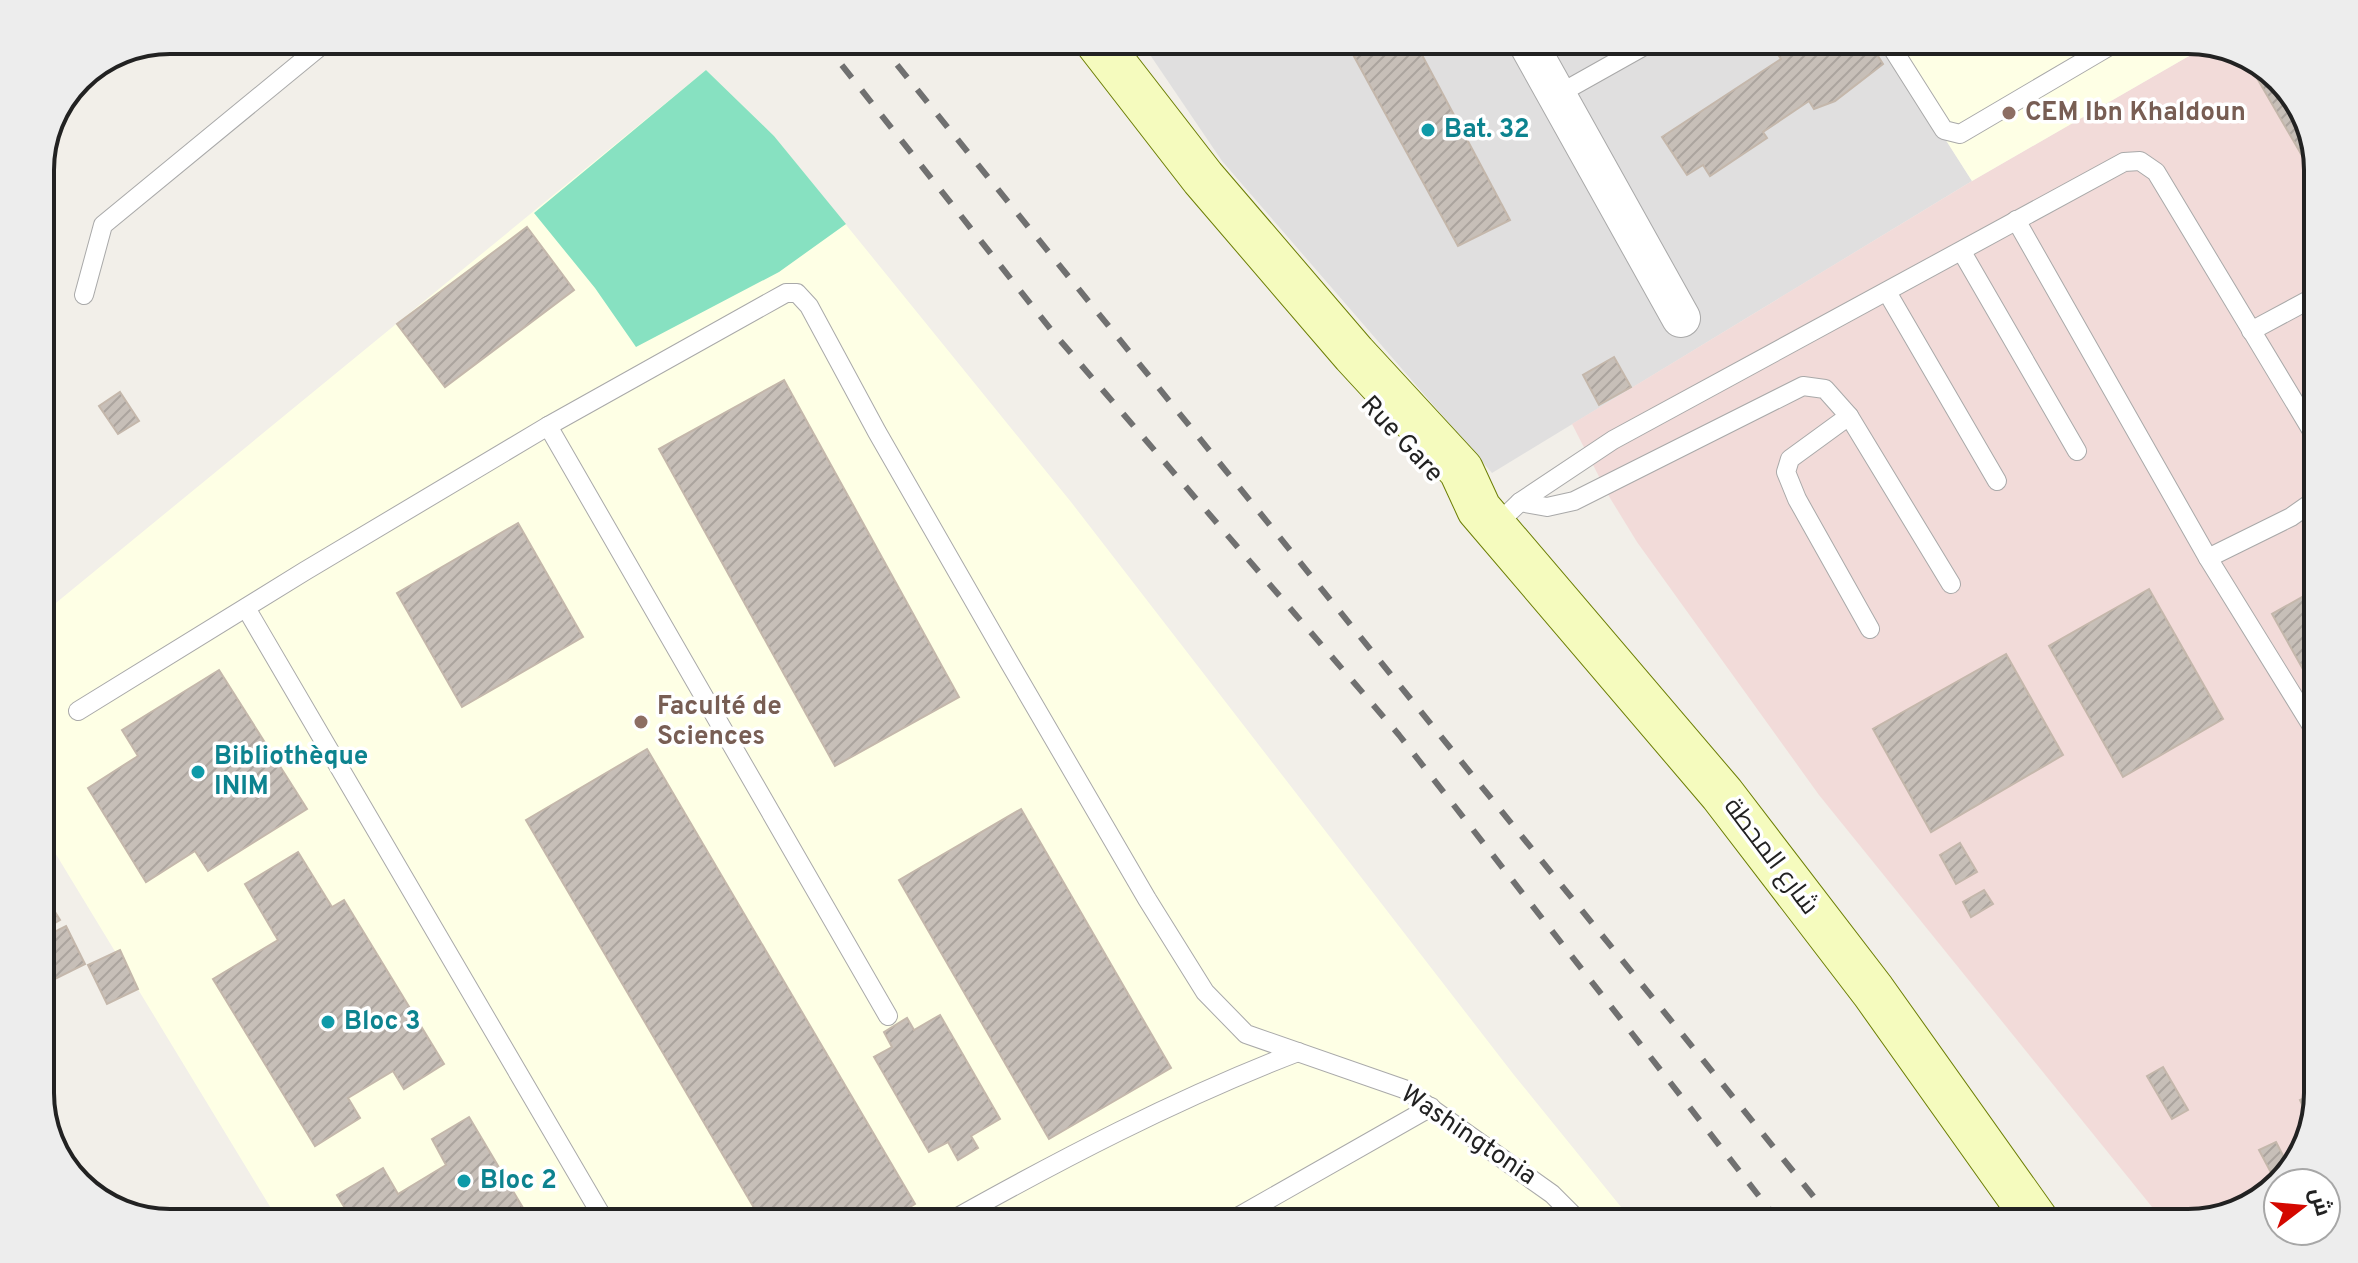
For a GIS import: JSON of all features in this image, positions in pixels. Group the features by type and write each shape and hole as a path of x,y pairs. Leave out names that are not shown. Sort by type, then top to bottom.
{"main road":[{"name":"Rue Gare","path":"1079,54 1174,177 1336,370 1442,486 1498,513"},
{"name":"Rue Gare","path":"1107,54 1203,178 1354,354 1498,513"},
{"name":"شارع المحطة","path":"1498,513 1722,794 1873,991 2028,1209"}],"street":[{"path":"1534,54 1681,318"}],"lane":[{"path":"84,295 103,225 311,54"},
{"path":"1557,95 1630,54"},
{"path":"1896,54 1944,130 1960,134 2094,54"},
{"path":"1498,513 1613,440 2124,162 2140,161 2156,172 2304,418"},
{"path":"2016,220 2208,558 2304,713"},
{"path":"1962,252 2077,451"},
{"path":"1887,292 1997,481"},
{"name":"Washingtonia","path":"548,426 786,293 797,293 809,306 877,432 1009,662 1205,992 1246,1034 1404,1089 1552,1194 1567,1209"},
{"path":"2251,331 2304,303"},
{"path":"1498,513 1574,501 1803,386 1825,389 1849,416 1951,584"},
{"path":"1849,416 1790,459 1786,472 1797,499 1870,629"},
{"path":"78,711 548,426 888,1016"},
{"path":"2208,558 2304,508"},
{"path":"246,608 598,1209"},
{"path":"973,1209 1135,1122 1225,1080 1298,1052"},
{"path":"1252,1209 1431,1107"}],"shaded area":[{"path":"1149,54 1891,54 1972,181 1492,473 1222,161"},
{"name":"CEM Ibn Khaldoun","path":"1891,54 2192,54 1972,181"},
{"path":"2192,54 2211,56 2240,66 2275,93 2285,105 2298,132 2304,162 2304,1094 2302,1116 2292,1145 2277,1167 2262,1167 2262,1182 2259,1185 2218,1205 2154,1209 1819,795 1637,542 1610,498 1572,424 1972,181"},
{"name":"Faculté de Sciences","path":"706,70 774,136 1071,502 1514,1075 1623,1209 271,1209 54,851 54,605"}],"green space":[{"path":"706,70 774,136 846,224 779,272 636,347 595,288 534,213"}],"building":[{"name":"Bat. 32","path":"1353,54 1421,54 1510,220 1458,246"},
{"path":"1778,54 1877,54 1883,64 1835,101 1814,109 1809,101 1763,132 1767,138 1710,176 1703,165 1687,175 1662,137 1781,59"},
{"path":"2255,75 2285,105 2298,132 2303,158"},
{"path":"527,227 574,290 445,387 397,324"},
{"path":"1614,357 1631,387 1599,405 1583,375"},
{"path":"784,380 959,697 835,766 659,449"},
{"path":"120,392 139,421 118,434 99,406"},
{"path":"518,523 583,637 462,707 397,593"},
{"path":"2149,589 2223,719 2123,777 2049,646"},
{"path":"2304,596 2304,671 2272,614"},
{"path":"2006,654 2063,755 1931,832 1873,729"},
{"name":"Bibliothèque INIM","path":"219,670 307,809 208,871 195,851 146,882 88,788 138,756 122,730"},
{"path":"647,749 915,1204 907,1209 755,1209 526,820"},
{"path":"1021,809 1171,1068 1049,1139 899,880"},
{"path":"1960,843 1977,872 1956,884 1940,855"},
{"name":"Bloc 3","path":"298,852 332,907 344,900 444,1064 404,1089 393,1071 348,1098 360,1118 315,1146 213,979 278,940 245,884"},
{"path":"1984,890 1993,904 1971,917 1963,902"},
{"path":"66,926 85,964 55,979 54,977 54,932"},
{"path":"120,950 138,989 107,1004 88,965"},
{"path":"940,1015 1000,1119 971,1136 978,1148 958,1160 948,1142 929,1152 874,1057 892,1047 884,1032 907,1018 914,1030"},
{"path":"2163,1067 2188,1110 2172,1119 2147,1076"},
{"name":"Bloc 2","path":"469,1117 524,1209 346,1209 337,1195 383,1168 398,1194 446,1165 432,1139"},
{"path":"2276,1142 2285,1158 2277,1167 2268,1167 2259,1150"}],"railway":[{"path":"833,54 1052,331 1399,735 1769,1209"},
{"path":"888,54 1824,1209"}],"place":[{"name":"CEM Ibn Khaldoun","path":"2009,113"},
{"name":"Bat. 32","path":"1428,130"},
{"name":"Faculté de Sciences","path":"641,722"},
{"name":"Bibliothèque INIM","path":"198,772"},
{"name":"Bloc 3","path":"328,1022"},
{"name":"Bloc 2","path":"464,1181"}]}
